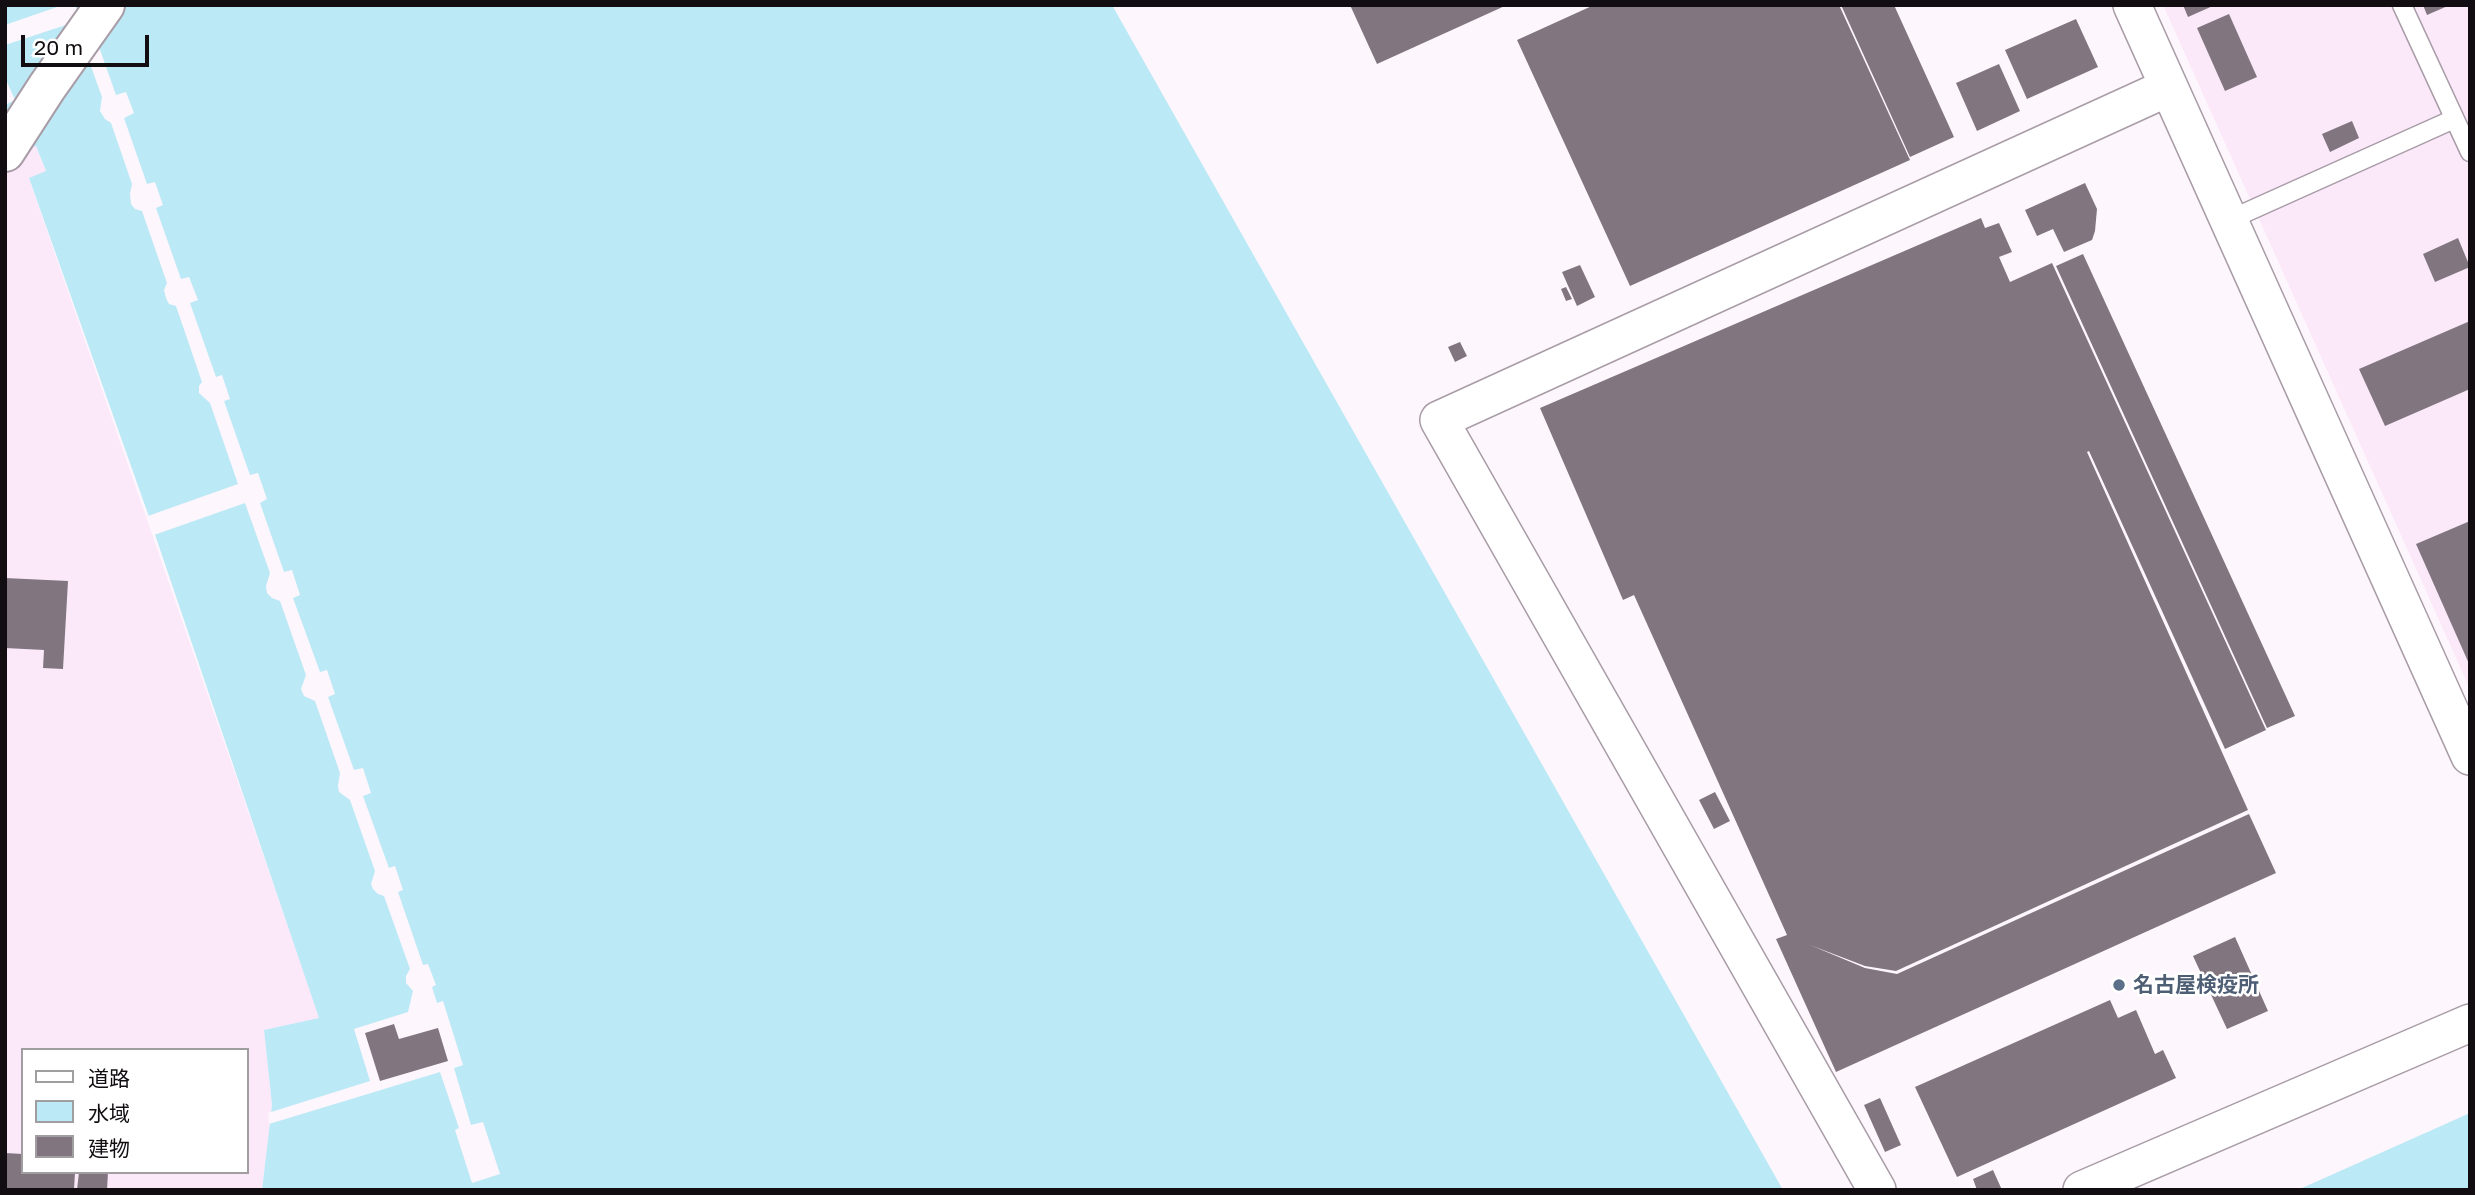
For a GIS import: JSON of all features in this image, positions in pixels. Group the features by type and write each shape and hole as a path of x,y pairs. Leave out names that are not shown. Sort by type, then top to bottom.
{"street":[{"path":"5,152 105,5"},
{"path":"2132,5 2470,756"},
{"path":"1877,1190 1439,420 2169,87"},
{"path":"2082,1190 2470,1023"}],"lane":[{"path":"2402,5 2468,143"},
{"path":"2229,220 2454,118"}],"shaded area":[{"path":"2163,5 2470,5 2470,689"},
{"path":"5,117 36,146 46,172 29,179 320,1019 264,1030 272,1105 262,1190 5,1190"}],"water":[{"path":"5,5 1112,5 1783,1190 262,1190 272,1105 264,1030 319,1018 148,514 29,178 46,171 36,146 20,150 5,117 5,105 15,100 5,82"},
{"path":"2470,1113 2470,1190 2299,1190 2302,1188"}],"pier":[{"path":"63,5 75,5 78,13 86,10 116,95 126,92 134,113 124,118 147,184 155,182 163,205 156,208 181,279 189,277 198,300 190,303 216,377 222,375 230,399 224,401 250,475 258,473 267,499 260,503 284,572 292,570 300,595 293,598 320,672 327,670 335,694 328,697 354,770 363,768 371,793 363,796 389,868 395,866 403,890 398,892 423,965 428,964 436,985 432,987 437,1003 443,1001 463,1065 454,1068 471,1125 483,1122 500,1174 472,1183 455,1130 459,1128 440,1072 269,1124 268,1113 370,1081 354,1029 408,1012 413,991 406,983 410,969 384,896 378,894 371,884 375,871 350,800 339,792 340,773 315,701 304,696 301,689 306,675 280,601 267,593 270,573 245,503 154,535 148,516 238,484 210,403 199,393 202,382 176,306 169,304 166,298 164,290 167,283 142,211 131,204 132,184 111,123 100,111 102,97 75,22 5,45 5,25"}],"building":[{"path":"1350,5 1507,5 1377,64"},
{"path":"1594,5 1839,5 1910,160 1630,286 1517,40"},
{"path":"1841,5 1894,5 1954,137 1910,157"},
{"path":"2183,5 2215,5 2188,17"},
{"path":"2423,5 2450,5 2427,15"},
{"path":"2229,14 2257,77 2225,91 2197,28"},
{"path":"2076,19 2098,67 2027,99 2005,50"},
{"path":"1999,64 2020,111 1977,131 1956,83"},
{"path":"2352,121 2359,138 2330,152 2322,134"},
{"path":"2085,183 2097,209 2095,231 2092,240 2064,252 2053,229 2037,236 2025,210"},
{"path":"1981,218 1985,228 1999,223 2012,252 1999,257 2010,282 2052,263 2266,730 2225,749 2089,451 2087,452 2248,810 1896,971 1865,966 1810,945 1865,968 1897,974 2249,814 2276,873 1836,1072 1776,939 1787,935 1634,595 1623,600 1540,408"},
{"path":"2458,238 2470,267 2435,282 2423,254"},
{"path":"2083,254 2295,716 2267,728 2056,266"},
{"path":"1580,265 1595,297 1577,306 1562,272"},
{"path":"1566,287 1572,299 1566,301 1561,289"},
{"path":"2470,321 2470,389 2385,426 2359,369"},
{"path":"1460,342 1467,356 1455,362 1448,347"},
{"path":"2470,521 2470,666 2416,544"},
{"path":"5,578 68,581 63,669 43,668 44,650 5,648"},
{"path":"1715,792 1730,821 1714,829 1699,800"},
{"path":"2235,937 2268,1011 2227,1029 2193,956"},
{"path":"2110,1000 2118,1018 2136,1010 2155,1054 2163,1050 2176,1078 1957,1177 1915,1087"},
{"path":"394,1024 399,1039 438,1028 448,1061 380,1081 365,1033"},
{"path":"1880,1098 1901,1145 1885,1152 1864,1105"},
{"path":"5,1153 21,1154 21,1174 75,1174 74,1190 5,1190"},
{"path":"1993,1170 2002,1190 1977,1190 1973,1179"},
{"path":"79,1174 108,1174 107,1190 77,1190"}],"place":[{"name":"名古屋検疫所","path":"2119,985"}]}
